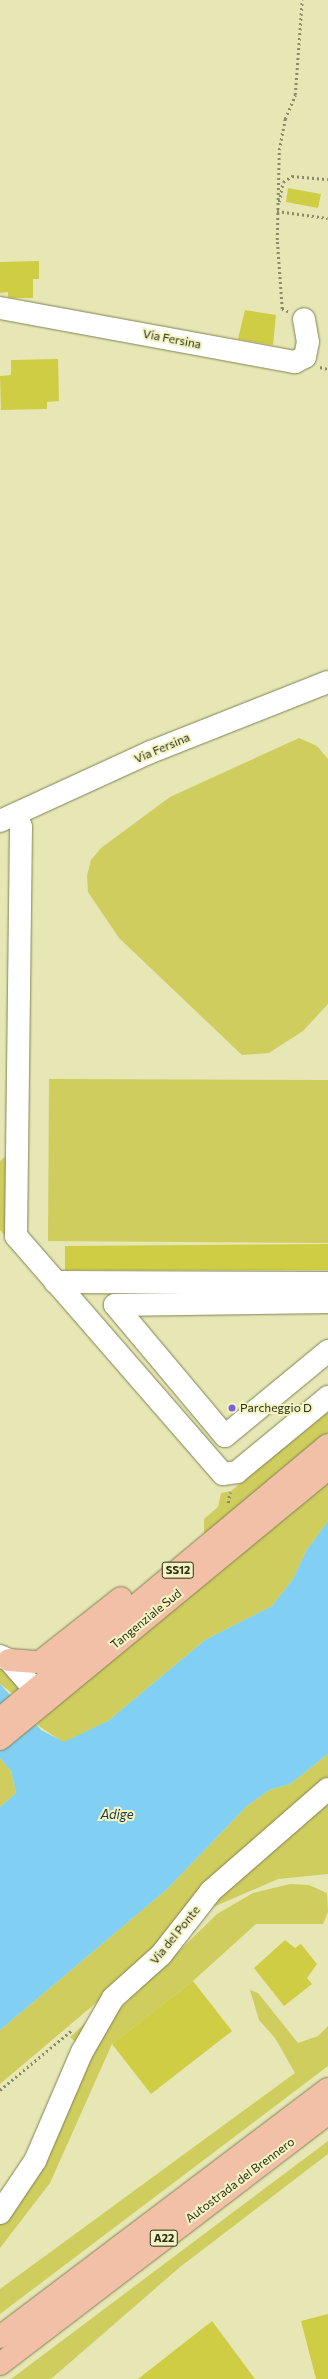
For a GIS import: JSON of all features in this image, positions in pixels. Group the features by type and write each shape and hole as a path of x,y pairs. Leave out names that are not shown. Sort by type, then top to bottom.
{"highway":[{"name":"Tangenziale Sud","path":"0,1739 34,1697 206,1547 328,1445"},
{"name":"Tangenziale Sud","path":"0,1719 34,1697 328,1469"},
{"path":"4,1658 32,1662 48,1657 177,1553 206,1547"},
{"name":"Autostrada del Brennero","path":"0,2337 328,2089"},
{"name":"Autostrada del Brennero","path":"0,2364 328,2113"}],"street":[{"name":"Via Fersina","path":"0,308 295,362 305,357 308,342 304,319"},
{"name":"Via Fersina","path":"8,818 151,752 328,682"},
{"path":"8,818 21,827 16,1236 223,1474 237,1472 328,1398"},
{"path":"55,1282 328,1283"},
{"path":"328,1302 115,1305 225,1436 328,1351"},
{"path":"136,1374 157,1355"},
{"path":"4,1658 34,1697"},
{"name":"Via del Ponte","path":"0,2213 35,2161 82,2052 113,1998 157,1959 211,1891 328,1789"}],"path":[{"path":"302,0 295,95 285,118 279,150 277,210 282,309 304,319"},
{"path":"277,210 283,182 304,175 328,179"},
{"path":"277,210 328,218"},
{"path":"0,2090 78,2025"}],"shaded area":[{"path":"299,738 317,746 328,759 328,1004 303,1031 269,1053 242,1055 119,938 88,892 87,876 91,860 101,848 170,797"},
{"path":"49,1079 328,1080 328,1243 48,1241"},
{"path":"10,1153 7,1238 0,1230 0,1161"},
{"path":"328,1412 328,1433 204,1537 204,1519 218,1507 221,1493 231,1491"},
{"path":"328,1480 328,1521 306,1551 293,1579 272,1606 205,1640 108,1721 64,1743 36,1724"},
{"path":"0,1667 22,1687 12,1693 0,1684"},
{"path":"328,1754 328,1780 148,1959 0,2084 0,2030 166,1890 247,1806 269,1790 290,1784"},
{"path":"0,1758 11,1771 16,1793 0,1807"},
{"path":"328,1792 328,1874 278,1879 204,1911"},
{"path":"290,1884 309,1885 327,1893 328,1912 323,1924 256,1924 193,1981 112,2044 50,2183 0,2248 0,2221 105,2023 217,1914 253,1893"},
{"path":"250,1990 258,1993 298,2043 318,2036 328,2026 328,2066 0,2314 0,2289 295,2073 275,2038 259,2020"},
{"path":"92,2017 79,2045 70,2037"},
{"path":"328,2141 328,2154 180,2267 51,2379 11,2379"}],"water":[{"name":"Adige","path":"328,1521 328,1754 290,1784 269,1790 247,1806 166,1890 0,2030 0,1807 16,1793 11,1771 0,1758 0,1684 41,1730 64,1742 108,1721 205,1640 272,1606 293,1579 306,1551"}],"building":[{"path":"288,188 321,194 318,208 286,202"},
{"path":"39,261 39,279 33,279 33,298 14,298 8,297 8,292 0,293 0,262"},
{"path":"245,310 276,315 273,345 238,339"},
{"path":"58,359 59,401 47,402 47,409 1,410 0,376 11,375 11,360"},
{"path":"328,1244 328,1270 65,1270 65,1246"},
{"path":"285,1940 295,1948 301,1944 317,1964 307,1978 312,1984 284,2006 254,1968"},
{"path":"193,1981 232,2031 151,2094 112,2044"},
{"path":"328,2314 328,2379 316,2379 301,2321"},
{"path":"212,2321 255,2379 138,2379"}],"place":[{"name":"Parcheggio D","path":"232,1408"}]}
